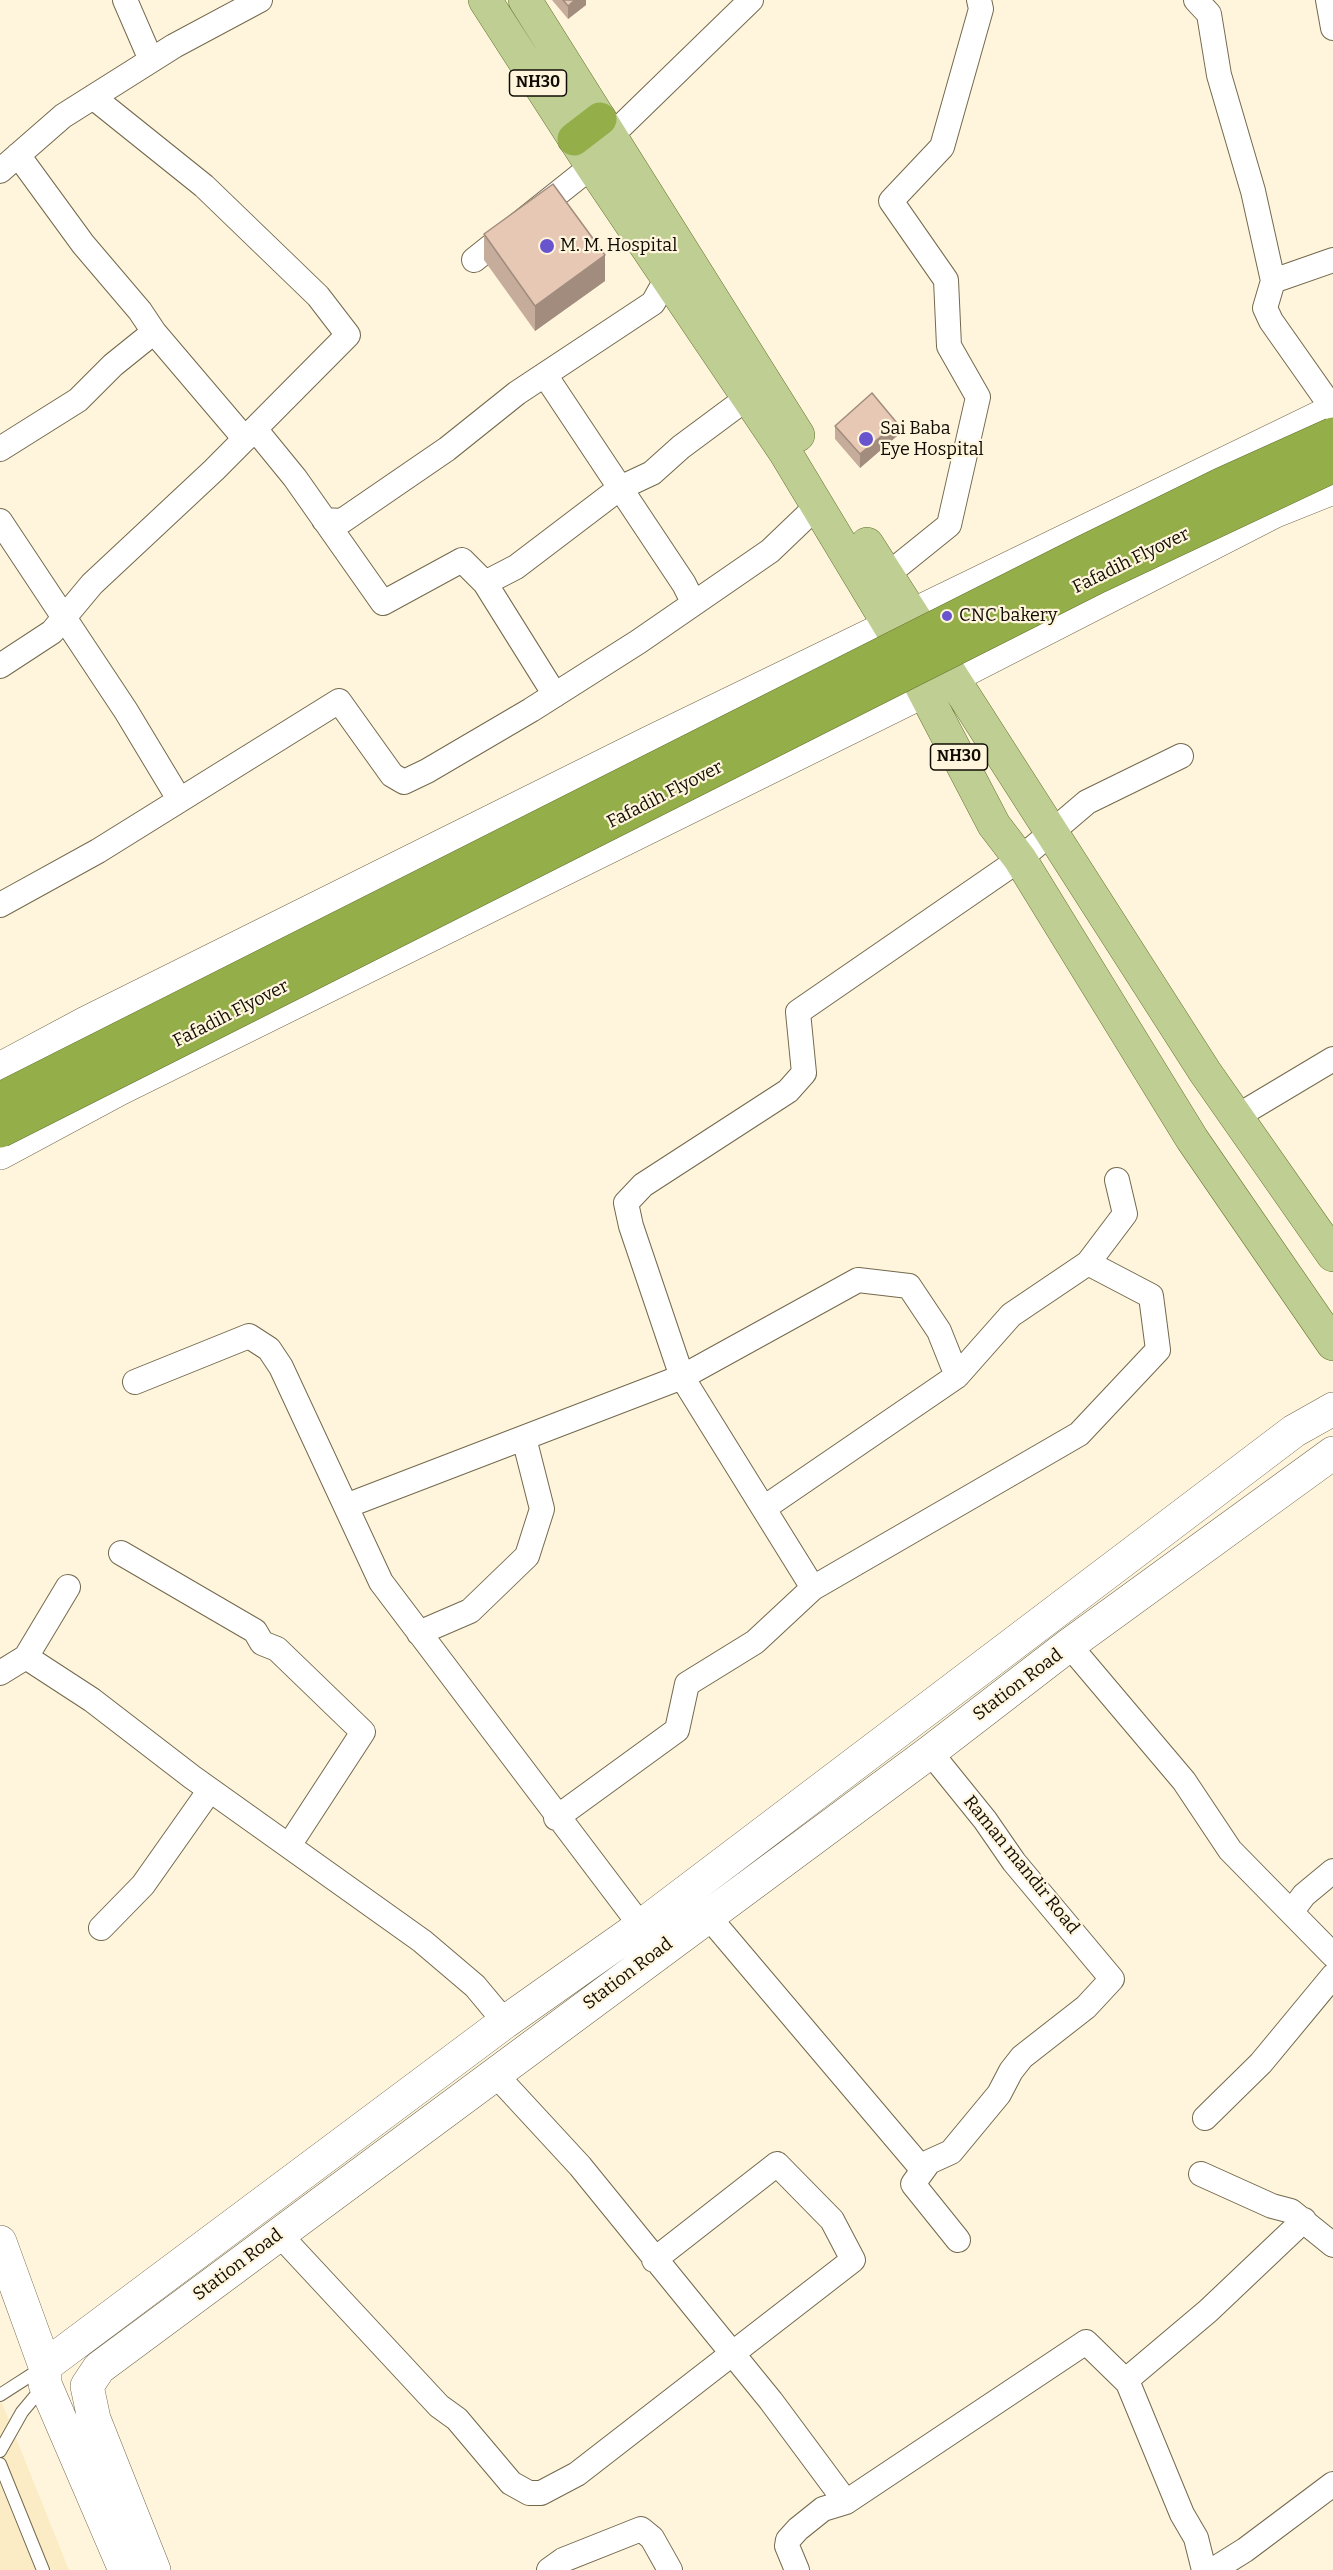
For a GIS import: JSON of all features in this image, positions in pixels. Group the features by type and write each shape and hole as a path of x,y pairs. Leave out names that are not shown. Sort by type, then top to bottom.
{"highway":[{"path":"574,139 605,128"},
{"name":"Fafadih Flyover","path":"0,1099 1084,552 1222,484 1333,434"},
{"name":"Fafadih Flyover","path":"0,1131 1097,578 1333,466"}],"main road":[{"name":"NH30","path":"485,0 574,139 785,452 816,507 902,622 937,684 994,825 1020,860 1192,1139 1333,1344"},
{"name":"NH30","path":"525,0 887,575 902,622"},
{"name":"NH30","path":"937,684 1051,832 1205,1072 1333,1256"}],"street":[{"path":"124,0 151,60"},
{"path":"0,171 63,116 151,60 260,0"},
{"path":"605,128 751,0"},
{"path":"887,575 949,525 978,397 949,346 946,280 891,201 942,147 981,9 979,0"},
{"path":"0,1069 86,1023 649,743 902,622 1207,470 1330,400 1266,312 1265,303 1273,281 1253,191 1219,75 1209,14 1196,0"},
{"path":"1328,0 1333,28"},
{"path":"0,666 52,632 92,584 250,434 348,335 318,296 204,186 93,97"},
{"path":"18,155 83,244 140,311 154,332 250,434 296,478 383,603 462,560 485,583 555,695"},
{"path":"474,260 592,166"},
{"path":"1273,281 1333,261"},
{"path":"324,520 342,521 360,510 447,449 517,393 653,303 668,276"},
{"path":"0,448 78,400 112,365 154,332"},
{"path":"545,375 684,584 693,602"},
{"path":"485,583 516,567 620,488 652,473 681,447 747,398"},
{"path":"0,1153 119,1089 937,684 1273,512 1333,488"},
{"path":"0,905 98,851 339,701 392,775 404,782 555,695 638,642 770,551 816,507"},
{"path":"0,521 179,799"},
{"path":"813,1588 682,1377 631,1226 626,1203 643,1185 788,1091 799,1079 804,1072 798,1012 1020,860 1087,802 1180,756"},
{"path":"1236,1117 1333,1059"},
{"path":"764,1508 957,1376 1011,1315 1088,1263 1125,1214 1117,1180"},
{"path":"556,1818 677,1730 687,1684 755,1642 813,1588 1079,1434 1158,1350 1151,1296 1088,1263"},
{"path":"346,1506 682,1377 858,1280 909,1286 939,1331 957,1376"},
{"path":"135,1382 249,1336 269,1349 281,1367 381,1582 556,1818 641,1926"},
{"name":"Station Road","path":"45,2375 505,2022 641,1926 1294,1431 1333,1409"},
{"path":"419,1633 470,1611 527,1556 542,1509 524,1438"},
{"name":"Station Road","path":"154,2570 94,2419 87,2386 99,2368 707,1915 930,1752 1069,1645 1333,1453"},
{"path":"121,1553 255,1631 262,1644 278,1649 363,1732 290,1844"},
{"path":"0,1673 26,1657 68,1587"},
{"path":"1069,1645 1184,1781 1230,1850 1333,1955"},
{"path":"26,1657 92,1700 210,1790 290,1844 422,1941 475,1986 505,2022"},
{"name":"Raman mandir Road","path":"922,2170 928,2162 951,2152 999,2094 1011,2071 1022,2057 1086,2007 1112,1978 1014,1862 985,1820 930,1752"},
{"path":"101,1928 143,1885 210,1790"},
{"path":"1292,1911 1304,1895 1333,1871"},
{"path":"707,1915 922,2170 913,2184 958,2240"},
{"path":"1205,2118 1262,2063 1333,1976"},
{"path":"495,2074 580,2166 654,2260 732,2353 846,2502"},
{"path":"279,2234 439,2406 457,2419 511,2483 529,2493 541,2493 577,2474 852,2260 832,2220 777,2164 654,2260"},
{"path":"1201,2174 1272,2206 1291,2211 1333,2245"},
{"path":"1128,2383 1131,2376 1216,2303 1304,2220"},
{"path":"0,2242 45,2375 125,2570"},
{"path":"798,2570 787,2546 788,2540 824,2509 846,2502 1086,2342 1128,2383 1179,2506 1196,2538 1204,2570"},
{"path":"1213,2570 1245,2550 1333,2484"},
{"path":"549,2570 563,2560 640,2529 652,2538 670,2570"}],"lane":[{"path":"0,2395 45,2375"},
{"path":"0,2451 45,2375"},
{"path":"0,2464 43,2570"}],"shaded area":[{"path":"0,2398 69,2570 0,2570"}],"building":[{"path":"563,0 575,0 568,6"},
{"path":"553,184 605,255 535,306 484,234"},
{"path":"872,393 897,423 860,454 835,426"}],"place":[{"name":"M. M. Hospital","path":"547,246"},
{"name":"Sai Baba Eye Hospital","path":"866,439"},
{"name":"CNC bakery","path":"947,616"}]}
